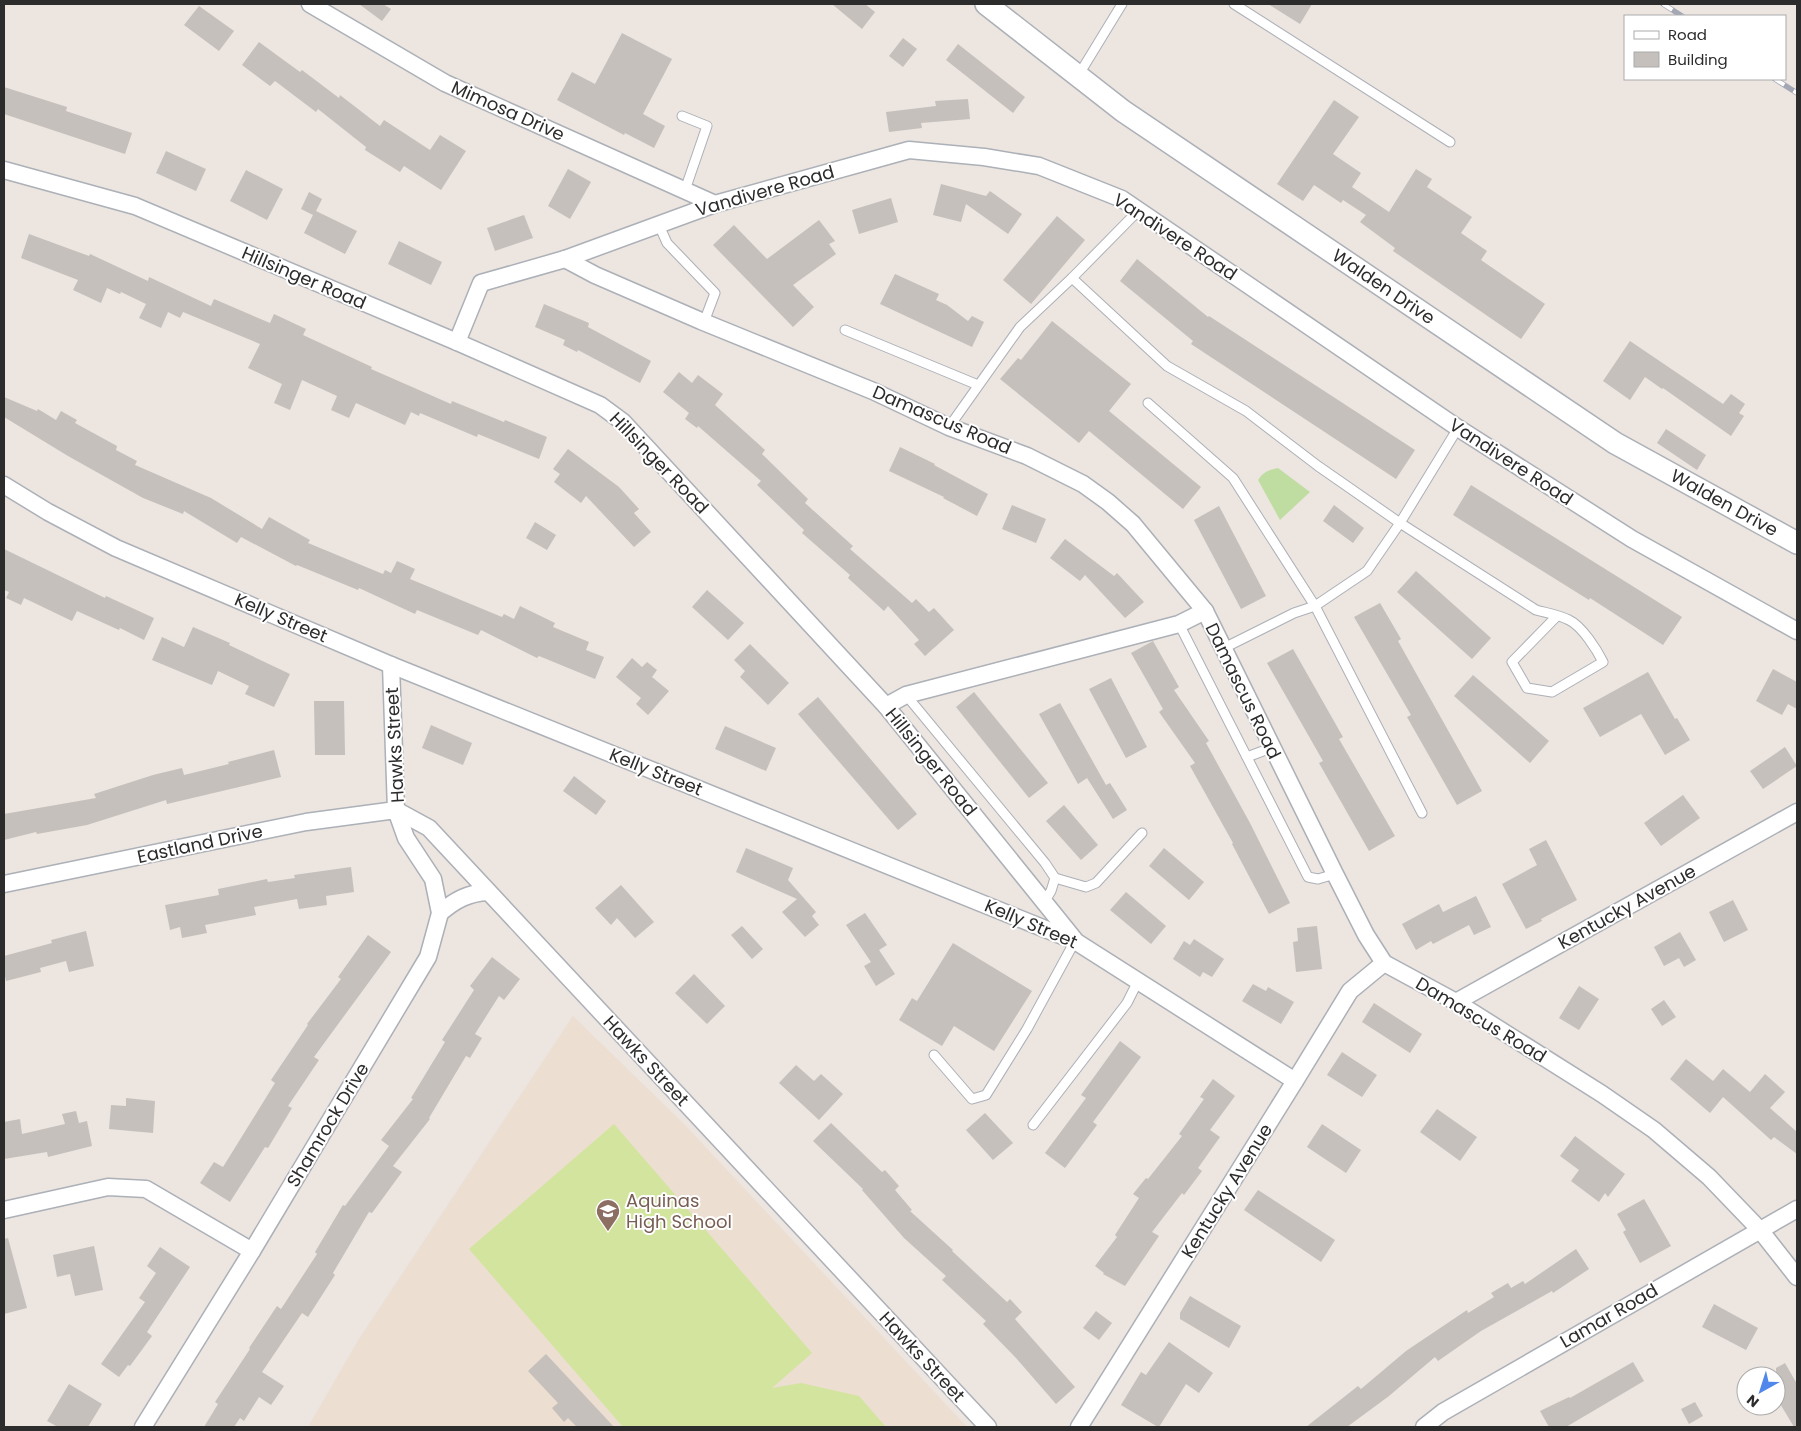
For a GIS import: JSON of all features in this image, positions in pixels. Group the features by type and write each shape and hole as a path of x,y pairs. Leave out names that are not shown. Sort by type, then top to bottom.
{"street":[{"name":"Mimosa Drive","path":"310,4 445,83 715,204"},
{"name":"Walden Drive","path":"986,4 1123,111 1615,443 1797,543"},
{"name":"Vandivere Road","path":"457,342 481,283 565,259 715,204 909,150 984,157 1038,166 1122,199 1458,428 1632,539 1797,631"},
{"name":"Hillsinger Road","path":"4,170 135,206 457,342 600,405 623,422 886,706 1075,941"},
{"name":"Damascus Road","path":"565,259 595,275 873,391 949,427 1027,456 1083,484 1102,497 1133,524 1205,611 1334,874 1366,935 1384,963 1456,1002 1602,1094 1654,1130 1709,1177 1760,1230 1797,1277"},
{"name":"Kelly Street","path":"4,485 48,512 116,548 391,665 1075,941 1296,1081"},
{"path":"886,706 906,695 1179,624 1205,611"},
{"name":"Hawks Street","path":"391,665 396,810 429,828 988,1427"},
{"name":"Eastland Drive","path":"4,884 306,822 396,810"},
{"name":"Shamrock Drive","path":"143,1427 252,1251 428,957 440,913 432,879 406,838 396,810"},
{"name":"Kentucky Avenue","path":"1456,1002 1797,812"},
{"path":"440,913 453,902 467,895 488,892"},
{"name":"Kentucky Avenue","path":"1079,1427 1296,1081 1350,990 1384,963"},
{"path":"4,1210 108,1187 146,1189 252,1251"},
{"name":"Lamar Road","path":"1424,1427 1443,1412 1797,1209"}],"lane":[{"path":"1078,76 1122,4"},
{"path":"1234,4 1450,142"},
{"path":"682,116 707,126 685,190"},
{"path":"949,427 1020,327 1072,278 1139,210"},
{"path":"659,225 667,243 715,293 704,322"},
{"path":"1072,278 1166,366 1246,411 1318,466 1400,523 1536,610 1557,616 1571,620 1595,646 1603,662 1552,692 1526,688 1512,662 1557,616"},
{"path":"845,330 978,385"},
{"path":"1148,403 1233,478 1315,606 1422,813"},
{"path":"1222,649 1294,613 1315,606 1367,571 1400,523 1458,428"},
{"path":"1179,624 1308,877 1318,879 1334,874"},
{"path":"906,695 1045,863 1055,878 1086,887 1096,883 1142,833"},
{"path":"1247,757 1271,748"},
{"path":"1044,902 1051,891 1055,878"},
{"path":"934,1055 972,1099 986,1095 1027,1029 1075,941"},
{"path":"1032,1125 1127,1003 1138,981"}],"shaded area":[{"name":"Aquinas High School","path":"573,1016 684,1124 967,1427 308,1427 359,1339"}],"green space":[{"path":"1278,468 1310,492 1280,520 1258,480 1266,472"},
{"path":"614,1124 812,1353 772,1388 801,1383 859,1396 886,1427 623,1427 469,1249"}],"building":[{"path":"359,4 383,4 391,9 382,21"},
{"path":"832,4 865,4 875,12 862,29"},
{"path":"1268,4 1312,4 1300,24"},
{"path":"199,6 234,31 219,51 184,25"},
{"path":"622,33 672,59 643,114 665,126 654,148 625,133 624,135 557,100 572,72 595,84"},
{"path":"903,38 917,49 903,67 889,56"},
{"path":"259,42 300,72 302,70 339,98 340,95 380,126 384,120 430,150 440,135 466,151 441,190 404,166 400,172 365,150 366,147 318,109 316,112 275,81 270,86 242,65"},
{"path":"958,44 1025,97 1013,113 946,60"},
{"path":"4,87 67,107 66,111 132,133 125,154 4,114"},
{"path":"968,99 970,119 921,123 922,128 889,132 886,112 936,106 935,101"},
{"path":"1334,100 1359,117 1333,154 1361,173 1352,187 1389,212 1416,169 1432,179 1427,187 1472,217 1461,233 1487,251 1481,260 1545,304 1521,339 1393,251 1395,248 1360,222 1366,215 1343,200 1341,203 1314,185 1303,201 1277,184"},
{"path":"166,151 206,169 196,191 156,173"},
{"path":"568,169 591,182 570,219 548,206"},
{"path":"246,170 283,189 267,220 230,201"},
{"path":"941,184 986,196 990,191 1022,214 1008,234 966,204 961,222 933,215"},
{"path":"309,192 322,199 316,211 357,231 345,254 304,233 313,215 301,209"},
{"path":"891,198 898,222 859,234 852,210"},
{"path":"524,215 533,238 495,251 487,228"},
{"path":"1057,216 1085,240 1031,304 1003,280"},
{"path":"819,220 835,241 829,244 836,254 793,285 814,307 793,327 713,245 734,225 767,259"},
{"path":"29,234 89,256 90,254 148,281 149,277 211,306 214,299 270,323 274,314 306,329 303,335 372,367 371,369 451,404 452,401 547,437 539,459 478,434 477,437 420,413 419,416 411,412 405,425 356,403 349,418 331,410 337,396 302,380 290,410 274,403 282,384 248,368 260,344 183,312 180,318 168,312 161,328 139,318 146,304 121,292 120,294 107,288 101,303 73,290 78,280 21,258"},
{"path":"399,241 442,262 431,285 388,264"},
{"path":"1137,259 1208,317 1415,450 1396,479 1191,344 1193,341 1120,281"},
{"path":"895,274 939,294 936,300 947,305 968,321 972,316 984,322 972,347 880,304"},
{"path":"544,304 589,323 588,327 651,361 640,383 578,350 577,352 563,345 565,340 535,327"},
{"path":"1052,321 1131,384 1109,411 1201,487 1183,509 1089,431 1079,443 1000,379 1018,358 1021,360"},
{"path":"1630,341 1723,404 1731,394 1745,404 1739,413 1744,416 1731,436 1645,377 1630,400 1603,381"},
{"path":"679,372 692,383 698,375 723,394 715,405 765,450 762,454 808,499 805,503 853,546 850,549 912,603 916,599 929,612 934,608 954,630 925,656 914,644 919,640 888,606 884,611 848,578 850,575 802,533 804,530 757,485 761,481 698,426 697,428 685,419 689,413 663,392"},
{"path":"4,397 37,411 38,409 56,420 61,411 77,420 75,423 117,446 116,450 137,461 135,465 211,498 262,529 269,517 310,540 308,543 383,574 385,570 391,573 397,561 415,569 410,579 502,617 504,614 514,619 520,606 555,623 553,627 589,642 586,650 604,657 595,679 539,656 537,658 481,630 478,635 417,610 415,614 359,588 358,590 296,566 241,537 237,543 184,511 183,514 143,498 4,417"},
{"path":"1666,429 1706,455 1697,470 1657,443"},
{"path":"900,447 988,494 977,516 944,497 889,471"},
{"path":"568,449 619,487 639,509 634,513 651,532 634,547 586,496 581,503 554,482 560,474 553,469"},
{"path":"1471,485 1682,617 1663,645 1590,598 1589,600 1453,515"},
{"path":"1012,505 1046,519 1036,543 1002,529"},
{"path":"1334,505 1364,528 1353,543 1323,521"},
{"path":"1219,506 1266,596 1241,609 1194,520"},
{"path":"535,522 556,535 547,550 526,538"},
{"path":"1065,539 1114,576 1117,573 1144,602 1125,618 1085,575 1080,581 1050,558"},
{"path":"4,549 105,598 106,596 154,618 144,640 77,611 72,621 24,598 21,605 6,598 9,592 4,590"},
{"path":"1416,571 1491,638 1472,659 1397,592"},
{"path":"707,590 744,623 728,640 692,607"},
{"path":"1380,603 1401,639 1398,641 1482,791 1457,805 1407,717 1411,715 1354,617"},
{"path":"193,627 230,643 229,645 290,674 274,707 245,694 249,686 218,671 212,685 152,660 162,637 184,647"},
{"path":"1153,641 1179,687 1174,690 1209,741 1206,743 1250,823 1290,903 1269,914 1233,843 1190,766 1195,763 1159,712 1163,709 1131,653"},
{"path":"750,644 789,683 768,705 740,677 745,671 734,660"},
{"path":"1293,649 1343,737 1339,739 1395,836 1369,851 1319,763 1323,761 1267,663"},
{"path":"632,658 642,667 647,662 657,670 652,677 669,691 648,715 636,704 641,698 616,677"},
{"path":"1773,669 1797,682 1797,709 1788,704 1782,715 1756,701"},
{"path":"1648,672 1675,719 1677,718 1690,740 1665,755 1641,714 1600,737 1583,708"},
{"path":"1473,675 1549,741 1530,763 1454,696"},
{"path":"1111,678 1147,747 1126,758 1089,689"},
{"path":"974,692 1048,783 1029,798 956,707"},
{"path":"818,697 917,814 898,830 798,714"},
{"path":"314,701 344,701 345,755 315,755"},
{"path":"1060,703 1106,785 1110,783 1127,810 1113,819 1087,778 1078,784 1039,714"},
{"path":"431,725 472,743 463,765 422,748"},
{"path":"725,726 776,748 766,771 715,749"},
{"path":"1785,747 1797,766 1763,789 1750,771"},
{"path":"274,750 281,777 167,804 166,800 87,825 37,834 36,832 4,840 4,814 96,798 94,794 153,775 182,768 184,775"},
{"path":"574,776 606,801 596,815 563,791"},
{"path":"1683,795 1700,818 1661,846 1644,823"},
{"path":"1064,805 1098,845 1081,860 1046,821"},
{"path":"1546,840 1577,900 1526,929 1502,884 1537,865 1529,849"},
{"path":"746,848 793,868 788,880 816,912 812,916 819,925 805,937 782,912 797,899 736,872"},
{"path":"1164,848 1204,882 1189,900 1149,866"},
{"path":"351,867 354,892 326,896 327,905 299,909 297,899 254,907 256,915 205,925 207,933 182,938 180,927 170,930 165,905 219,895 218,889 267,879 268,882 295,878 294,875"},
{"path":"621,885 654,922 635,938 617,918 611,925 595,908"},
{"path":"1126,892 1166,926 1151,944 1110,910"},
{"path":"1476,896 1491,927 1474,935 1469,925 1433,944 1431,941 1416,950 1402,924 1439,904 1443,912"},
{"path":"1733,900 1748,930 1724,942 1709,912"},
{"path":"865,913 887,945 879,950 895,974 876,986 864,966 871,962 846,925"},
{"path":"742,926 763,949 752,959 731,935"},
{"path":"1317,926 1322,969 1296,972 1293,942 1298,941 1297,928"},
{"path":"86,931 94,966 69,972 66,961 40,968 41,972 6,981 4,956 52,943 51,940"},
{"path":"1680,932 1696,960 1684,967 1679,958 1664,966 1654,947"},
{"path":"368,935 391,952 314,1057 319,1060 288,1106 292,1108 268,1148 265,1147 230,1202 200,1183 214,1162 223,1167 275,1083 271,1080 307,1024 341,979 338,977"},
{"path":"1194,939 1224,959 1212,977 1203,972 1200,977 1173,959 1184,941 1190,945"},
{"path":"953,943 1032,991 994,1051 954,1026 942,1046 899,1020 912,998 917,1001"},
{"path":"492,957 520,979 504,1000 499,996 475,1034 482,1038 470,1058 466,1056 430,1119 393,1166 402,1172 372,1213 369,1212 333,1273 335,1275 308,1317 302,1313 262,1372 284,1386 271,1405 259,1397 244,1421 240,1418 234,1427 204,1427 218,1404 215,1402 249,1348 277,1306 281,1309 317,1254 315,1252 343,1205 345,1206 389,1146 381,1140 413,1099 411,1098 445,1042 442,1040 474,990 470,986"},
{"path":"694,974 725,1006 707,1024 675,993"},
{"path":"1253,984 1266,991 1268,987 1294,1002 1281,1024 1242,1001"},
{"path":"1579,986 1599,999 1579,1030 1559,1018"},
{"path":"1664,1000 1676,1017 1662,1026 1651,1009"},
{"path":"1374,1003 1422,1034 1410,1053 1362,1022"},
{"path":"1120,1041 1141,1057 1093,1122 1097,1125 1065,1168 1045,1153 1086,1098 1081,1095"},
{"path":"1342,1052 1377,1075 1362,1097 1327,1075"},
{"path":"1686,1059 1713,1081 1723,1069 1750,1092 1765,1074 1785,1092 1770,1108 1797,1132 1797,1154 1774,1137 1771,1140 1723,1097 1710,1113 1670,1079"},
{"path":"796,1065 814,1081 821,1074 843,1094 819,1120 779,1083"},
{"path":"1213,1079 1235,1096 1210,1130 1220,1137 1198,1168 1202,1171 1184,1195 1182,1193 1152,1232 1159,1236 1125,1286 1103,1274 1095,1266 1117,1237 1115,1235 1139,1198 1133,1194 1146,1178 1148,1179 1182,1136 1179,1134 1204,1099 1200,1097"},
{"path":"126,1098 155,1101 153,1133 109,1129 111,1105 126,1106"},
{"path":"1437,1109 1477,1137 1460,1161 1420,1132"},
{"path":"76,1111 79,1123 87,1121 92,1146 48,1157 47,1152 4,1159 4,1122 20,1119 22,1134 65,1124 62,1114"},
{"path":"985,1113 1013,1143 993,1160 966,1130"},
{"path":"831,1123 882,1172 885,1170 899,1186 895,1190 912,1210 910,1211 1007,1302 1010,1299 1022,1312 1015,1319 1075,1387 1056,1404 983,1324 986,1321 942,1280 946,1276 904,1238 863,1189 813,1141"},
{"path":"1322,1124 1361,1150 1346,1173 1307,1147"},
{"path":"1575,1136 1625,1174 1608,1197 1605,1193 1599,1202 1571,1181 1579,1170 1560,1156"},
{"path":"1258,1190 1335,1240 1321,1262 1244,1210"},
{"path":"1644,1199 1671,1246 1640,1263 1623,1232 1626,1230 1617,1214"},
{"path":"8,1238 27,1308 4,1314 4,1239"},
{"path":"94,1246 103,1290 75,1296 70,1274 57,1277 53,1255"},
{"path":"160,1247 190,1267 147,1332 152,1336 130,1366 128,1365 119,1377 101,1364 145,1302 139,1298 156,1273 147,1266"},
{"path":"1576,1249 1589,1269 1553,1293 1552,1291 1481,1331 1438,1361 1435,1357 1389,1396 1347,1427 1306,1427 1358,1386 1361,1389 1406,1351 1467,1310 1468,1313 1494,1297 1491,1293 1508,1283 1511,1288 1523,1281 1525,1284"},
{"path":"1190,1296 1241,1326 1229,1348 1180,1319 1180,1313"},
{"path":"1714,1304 1758,1328 1746,1350 1702,1327"},
{"path":"1096,1311 1112,1323 1099,1340 1083,1328"},
{"path":"1169,1342 1213,1373 1199,1393 1186,1384 1158,1427 1121,1405 1141,1372 1146,1375"},
{"path":"546,1354 614,1427 577,1427 568,1418 564,1422 552,1408 558,1403 528,1371"},
{"path":"1633,1362 1644,1381 1566,1427 1549,1427 1540,1411 1570,1398"},
{"path":"1785,1363 1797,1384 1797,1427 1794,1427 1786,1414 1786,1366 1780,1366"},
{"path":"69,1384 102,1404 88,1427 58,1427 47,1421"},
{"path":"1695,1402 1703,1416 1689,1424 1681,1409"}],"railway":[{"path":"1663,4 1680,15"},
{"path":"1777,80 1797,93"}],"place":[{"name":"Aquinas High School","path":"608,1232"}]}
